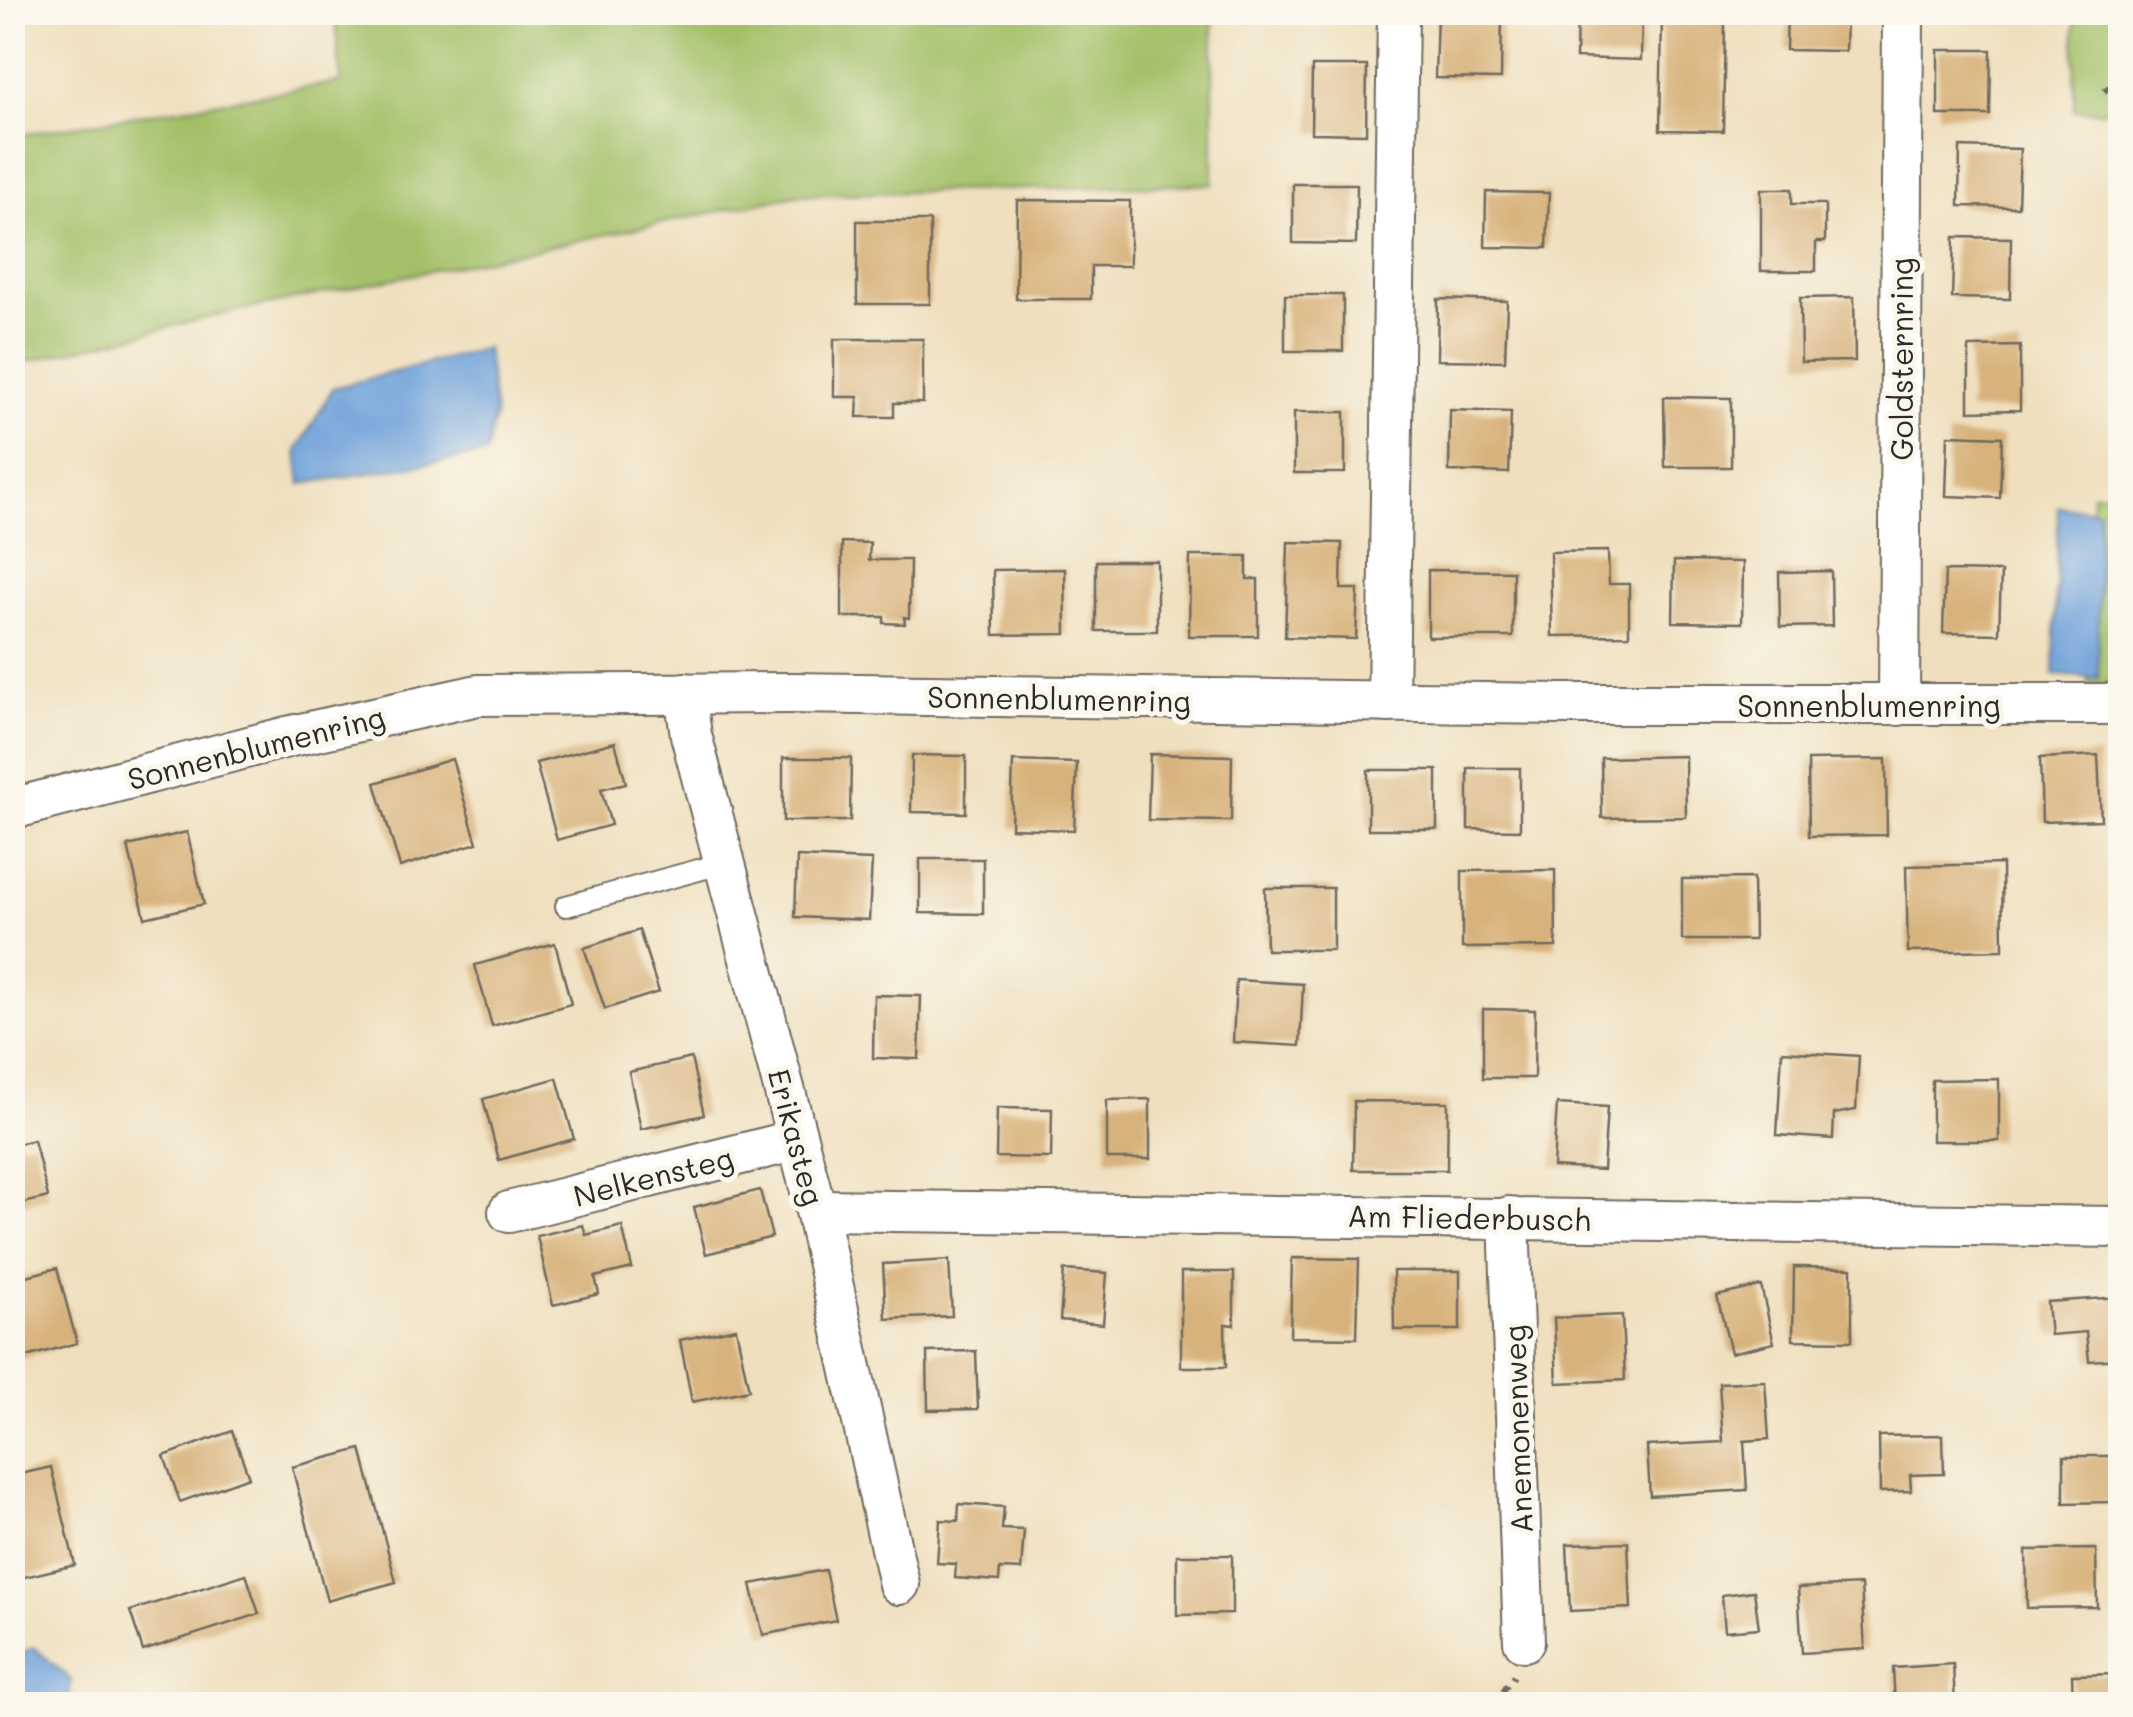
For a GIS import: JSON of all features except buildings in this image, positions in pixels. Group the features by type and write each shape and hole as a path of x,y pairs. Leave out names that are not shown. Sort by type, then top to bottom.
{"street":[{"path":"1388,702 1398,12"},
{"name":"Goldsternring","path":"1899,705 1903,12"},
{"name":"Sonnenblumenring","path":"12,809 287,737 478,694 2120,704"},
{"name":"Erikasteg","path":"685,694 690,736 816,1210 899,1584"},
{"name":"Nelkensteg","path":"510,1212 798,1140"},
{"name":"Am Fliederbusch","path":"816,1210 2120,1227"},
{"name":"Anemonenweg","path":"1509,1217 1524,1641"}],"lane":[{"path":"566,906 724,864"}],"path":[{"path":"2104,91 2120,80"}],"green space":[{"path":"335,13 1213,13 1213,184 796,195 223,314 13,365 13,136 341,82"},
{"path":"2075,13 2120,13 2120,112 2074,110"},
{"path":"2092,493 2120,494 2120,684 2089,684"}],"water":[{"path":"486,348 495,415 486,454 301,484 297,451 333,388"},
{"path":"2058,507 2099,510 2098,678 2054,675"},
{"path":"34,1647 71,1680 69,1704 13,1704 13,1658"}]}
